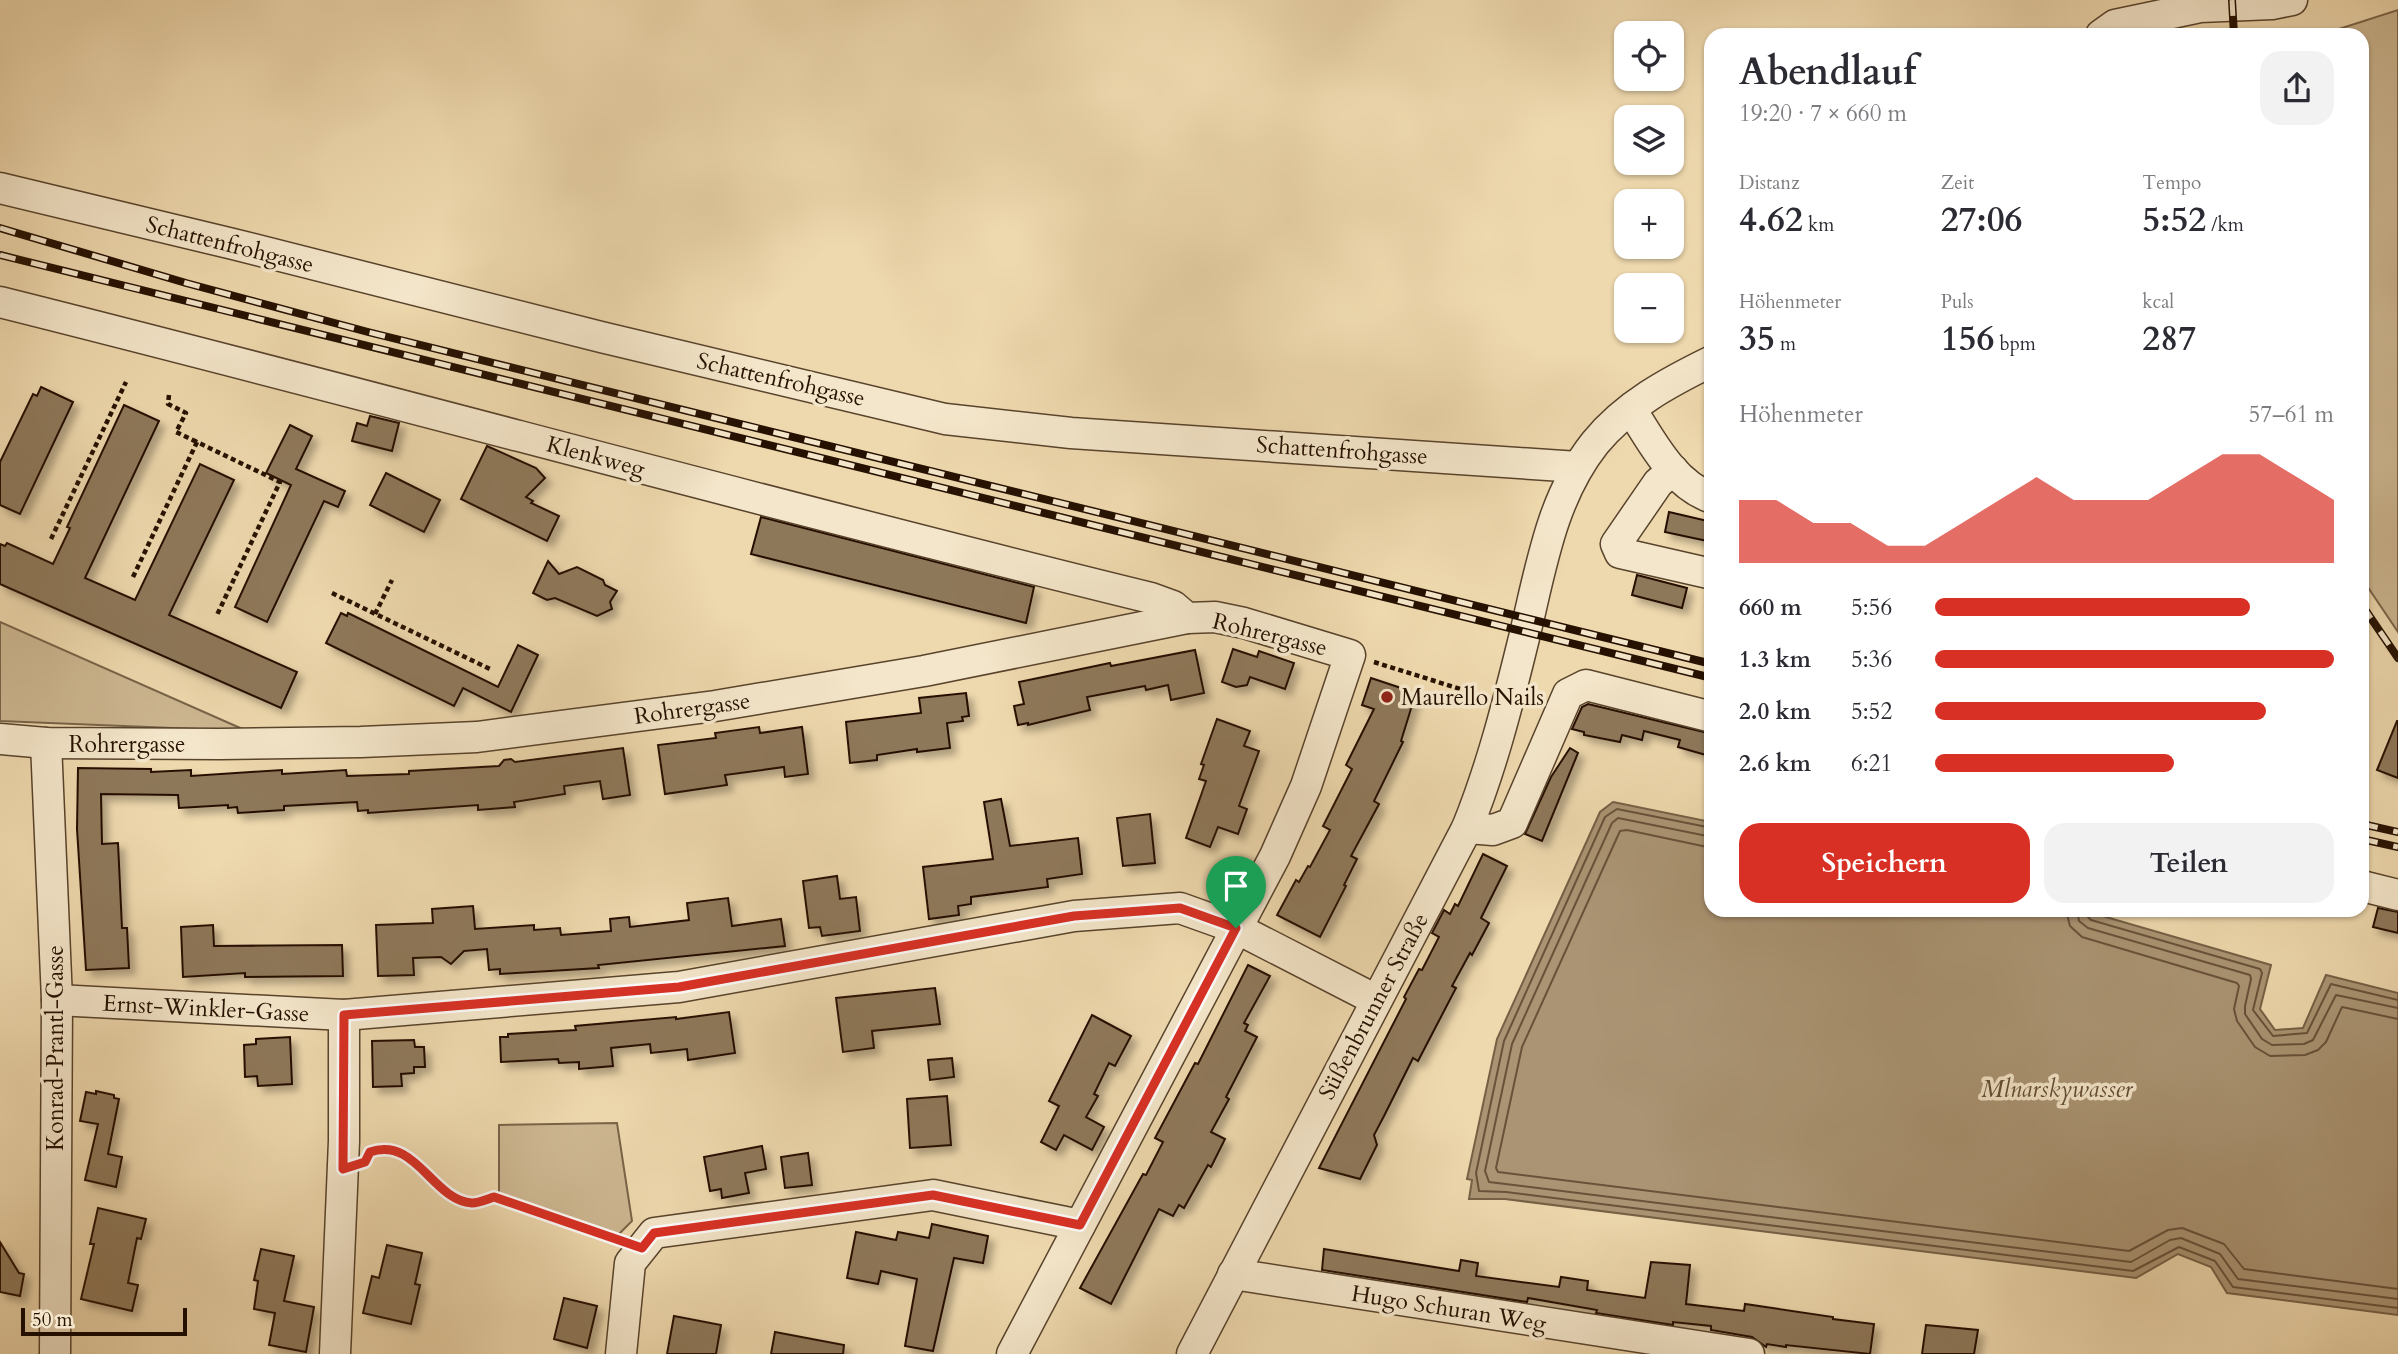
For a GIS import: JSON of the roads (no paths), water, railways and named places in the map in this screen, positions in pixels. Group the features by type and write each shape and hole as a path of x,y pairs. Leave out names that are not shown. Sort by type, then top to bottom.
{"street":[{"path":"2110,20 2200,7 2272,4 2292,0"},
{"name":"Schattenfrohgasse","path":"0,188 945,419 1071,433 1578,467"},
{"name":"Klenkweg","path":"0,302 810,513 1151,598 1172,606 1187,618"},
{"name":"Süßenbrunner Straße","path":"1192,1354 1466,828 1492,757 1549,537 1567,487 1597,440 1631,409 1667,383 1704,365"},
{"path":"1631,409 1673,470 1687,485 1704,494"},
{"path":"1673,470 1658,484 1616,544 1620,553 1704,572"},
{"name":"Rohrergasse","path":"0,739 46,743 284,743 477,737 715,706 910,673 1187,618 1215,617 1244,623 1346,666 1306,786 1275,856 1236,928"},
{"path":"1466,828 1493,830 1512,823 1568,694 1586,685 1704,715"},
{"name":"Konrad-Prantl-Gasse","path":"46,743 57,1000 55,1354"},
{"path":"2369,888 2398,895"},
{"name":"Ernst-Winkler-Gasse","path":"57,1000 344,1015 679,987 1074,916 1180,908 1236,928 1376,1000"},
{"path":"1012,1354 1236,928"},
{"path":"335,1354 343,1169 344,1015"},
{"path":"621,1354 630,1263 654,1233 933,1195 1080,1225"},
{"name":"Hugo Schuran Weg","path":"1233,1274 1749,1354"}],"water":[{"name":"Mlnarskywasser","path":"1613,802 1704,821 1704,917 2106,917 2271,965 2260,1009 2275,1030 2303,1028 2326,975 2398,993 2398,1315 2227,1293 2211,1267 2178,1254 2136,1278 1505,1199 1469,1199 1472,1180 1467,1179 1497,1039 1600,812"}],"railway":[{"path":"2232,0 2234,28"},
{"path":"0,228 186,283 368,332 1704,662"},
{"path":"0,255 1704,676"},
{"path":"2369,615 2398,658"},
{"path":"2369,826 2398,832"},
{"path":"2369,841 2398,847"}],"place":[{"name":"Maurello Nails","path":"1387,697"}]}
